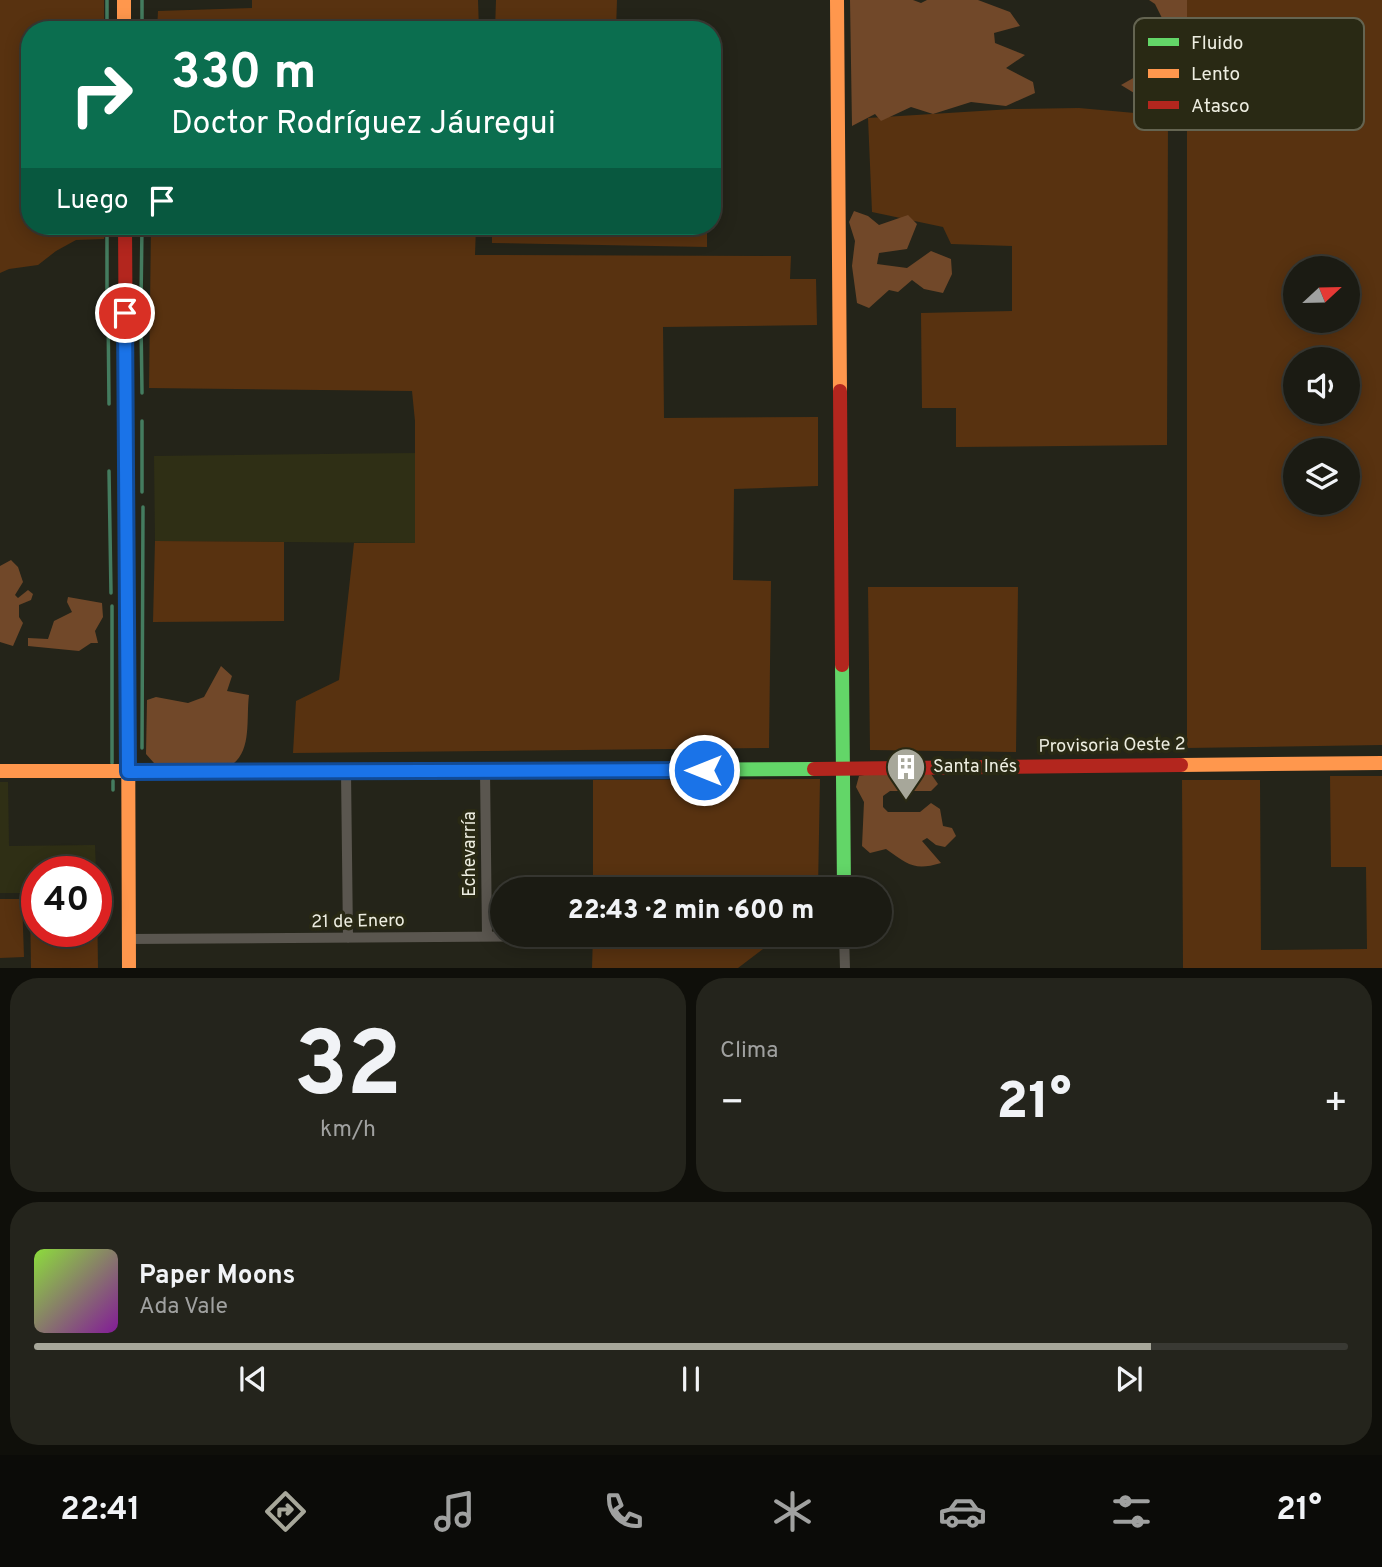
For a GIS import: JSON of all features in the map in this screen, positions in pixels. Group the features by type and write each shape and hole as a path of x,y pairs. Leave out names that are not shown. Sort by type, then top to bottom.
{"street":[{"path":"124,0 124,21"},
{"path":"837,0 844,877"},
{"path":"125,235 129,968"},
{"name":"Provisoria Oeste 2","path":"843,769 1382,763"},
{"path":"0,771 843,769"},
{"name":"Echevarría","path":"485,771 487,936"},
{"path":"346,772 348,938"},
{"name":"21 de Enero","path":"128,939 487,936"},
{"path":"844,947 845,968"}],"shaded area":[{"path":"0,0 104,0 104,21 21,21 21,235 105,235 104,239 76,240 38,265 0,273"},
{"path":"252,0 478,0 479,21 157,21 158,11 252,8"},
{"path":"496,0 617,0 616,21 495,21"},
{"path":"850,0 913,0 921,3 927,0 978,0 1010,12 1020,26 994,33 995,43 1025,55 1006,68 1033,82 1035,93 1006,106 971,102 933,114 911,107 881,121 875,114 852,126"},
{"path":"1149,0 1187,0 1187,18 1162,18 1155,4"},
{"path":"1187,0 1382,0 1382,745 1187,748 1187,130 1364,130 1364,18 1187,18"},
{"path":"1134,78 1134,93 1121,85"},
{"path":"1079,108 1134,113 1134,130 1168,130 1167,445 956,447 956,408 922,408 921,313 1012,311 1012,246 951,244 943,227 872,212 868,118 1012,109"},
{"path":"854,211 868,216 879,225 908,215 917,224 907,249 879,253 877,264 907,268 931,251 951,259 952,274 943,293 924,289 912,280 898,292 889,290 869,308 857,303 852,266 855,241 849,222"},
{"path":"151,235 476,235 475,255 791,256 790,279 816,279 817,325 663,327 664,418 818,417 818,486 734,489 733,580 771,581 769,748 293,753 296,701 339,680 354,543 415,543 415,421 412,391 149,388"},
{"path":"492,235 707,235 707,247 492,243"},
{"path":"415,453 415,543 155,541 154,456"},
{"path":"155,541 284,542 284,621 153,622"},
{"path":"11,560 18,567 23,582 15,595 18,598 28,590 33,594 31,600 19,605 19,617 23,623 13,646 0,642 0,566"},
{"path":"868,587 1018,587 1016,752 870,750"},
{"path":"68,597 102,603 103,617 95,631 98,643 91,643 79,651 28,646 28,638 48,639 54,621 72,612 67,602"},
{"path":"221,666 232,676 227,691 249,695 246,742 239,758 233,764 154,763 146,754 147,700 156,697 188,703 204,697"},
{"path":"875,773 931,774 938,784 931,791 890,791 883,796 883,807 888,812 920,812 931,803 940,809 943,826 952,828 956,836 945,847 936,845 927,838 922,841 941,863 912,865 886,849 870,853 862,846 864,802 856,787 859,776"},
{"path":"1330,776 1382,776 1382,968 1183,968 1182,780 1260,780 1261,950 1367,949 1366,867 1331,867"},
{"path":"820,779 818,877 593,877 593,780"},
{"path":"0,782 8,782 9,846 95,845 95,856 21,856 21,893 0,893"},
{"path":"0,899 21,899 21,947 24,947 24,957 0,958"},
{"path":"31,947 98,947 98,968 31,968"},
{"path":"593,947 766,947 738,968 592,968"}],"waterway":[{"path":"107,0 107,21"},
{"path":"142,0 142,21"},
{"path":"107,235 107,292"},
{"path":"141,302 142,235"},
{"path":"108,307 109,404"},
{"path":"141,321 142,393"},
{"path":"142,421 142,492"},
{"path":"109,471 111,593"},
{"path":"142,748 143,507"},
{"path":"112,606 112,763"},
{"path":"113,781 113,790"}],"traffic: fast":[{"path":"842,665 844,877"},
{"path":"458,771 814,769"}],"traffic: slow":[{"path":"124,0 124,21"},
{"path":"837,0 840,391"},
{"path":"128,701 129,968"},
{"path":"1181,765 1382,763"},
{"path":"0,771 458,771"}],"traffic: jam":[{"path":"125,235 128,701"},
{"path":"840,391 842,665"},
{"path":"814,769 1181,765"}],"place":[{"name":"Santa Inés","path":"906,801"}],"route":[{"path":"125,313 128,772 704,770"}]}
